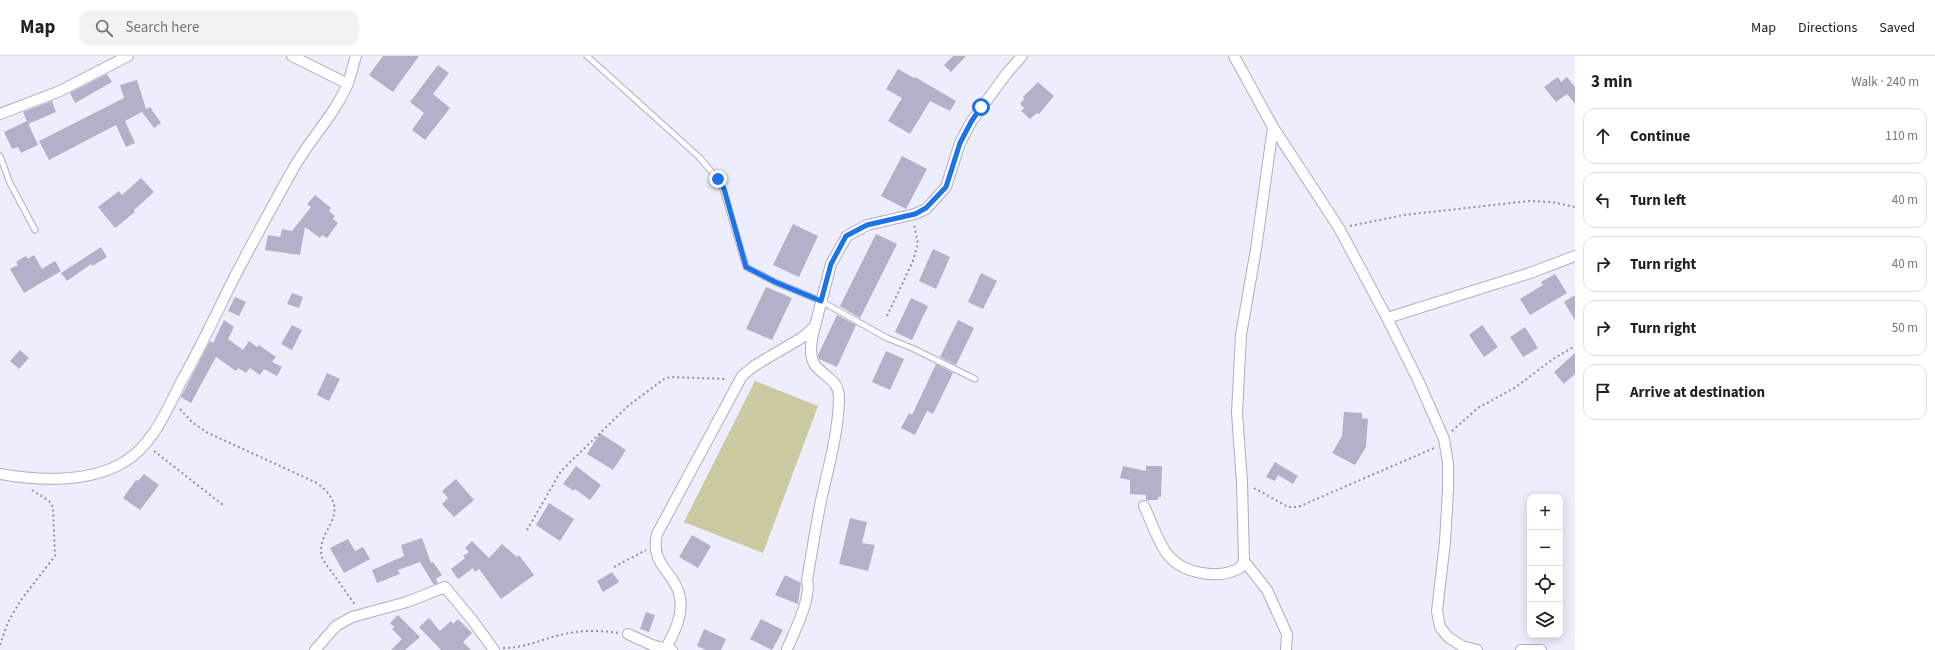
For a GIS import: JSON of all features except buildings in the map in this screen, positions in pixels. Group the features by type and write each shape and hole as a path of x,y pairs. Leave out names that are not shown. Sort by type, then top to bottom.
{"street":[{"path":"0,114 60,91 128,56"},
{"path":"292,56 348,84"},
{"path":"0,474 22,478 89,476 124,462 145,444 173,399 207,336 247,254 293,169 306,147 340,99 348,84 356,56"},
{"path":"787,650 809,587 808,580 815,529 832,454 840,399 837,385 814,364 812,357 812,338 831,264 846,236 867,225 915,214 926,208 946,187 960,143 971,122 1007,73 1022,56"},
{"path":"1234,56 1273,127 1339,228 1418,380 1444,441 1448,463 1448,490 1445,542 1437,611 1440,627 1448,637 1462,646 1477,650"},
{"path":"1144,506 1166,553 1179,564 1207,574 1223,574 1240,568 1244,560 1242,482 1237,413 1241,335 1256,249 1273,127"},
{"path":"1387,318 1530,273 1575,256"},
{"path":"628,634 652,645 668,649 678,623 680,606 679,593 661,564 654,546 662,524 742,376 754,366 803,337 815,326"},
{"path":"1244,560 1267,590 1287,634 1286,650"},
{"path":"315,650 336,626 362,614 407,602 445,587 474,622 492,648"},
{"path":"1521,650 1541,650"}],"lane":[{"path":"587,56 699,157 718,179 724,189 746,267 775,282 821,301 887,338 912,348 975,379"},
{"path":"0,156 10,183 35,230"}],"path":[{"path":"1339,228 1404,215 1529,201 1552,202 1575,207"},
{"path":"887,316 913,262 918,244 914,224 915,214"},
{"path":"1242,482 1288,507 1298,507 1444,441 1478,408 1516,387 1553,359 1575,346"},
{"path":"527,530 561,471 628,406 664,379 678,376 726,379 742,376"},
{"path":"173,399 192,422 206,432 310,480 326,490 334,507 334,517 321,545 320,552 362,614"},
{"path":"145,444 223,505"},
{"path":"0,645 8,622 21,600 55,556 55,518 52,503 31,489 22,478"},
{"path":"614,567 654,546"},
{"path":"492,648 514,648 529,645 560,634 578,632 614,632 628,634"}],"shaded area":[{"path":"755,381 818,406 763,553 684,522"}],"route":[{"path":"718,179 724,189 739,249 746,267 775,282 821,301 831,264 846,236 867,225 915,214 926,208 946,187 960,143 981,107"}]}
